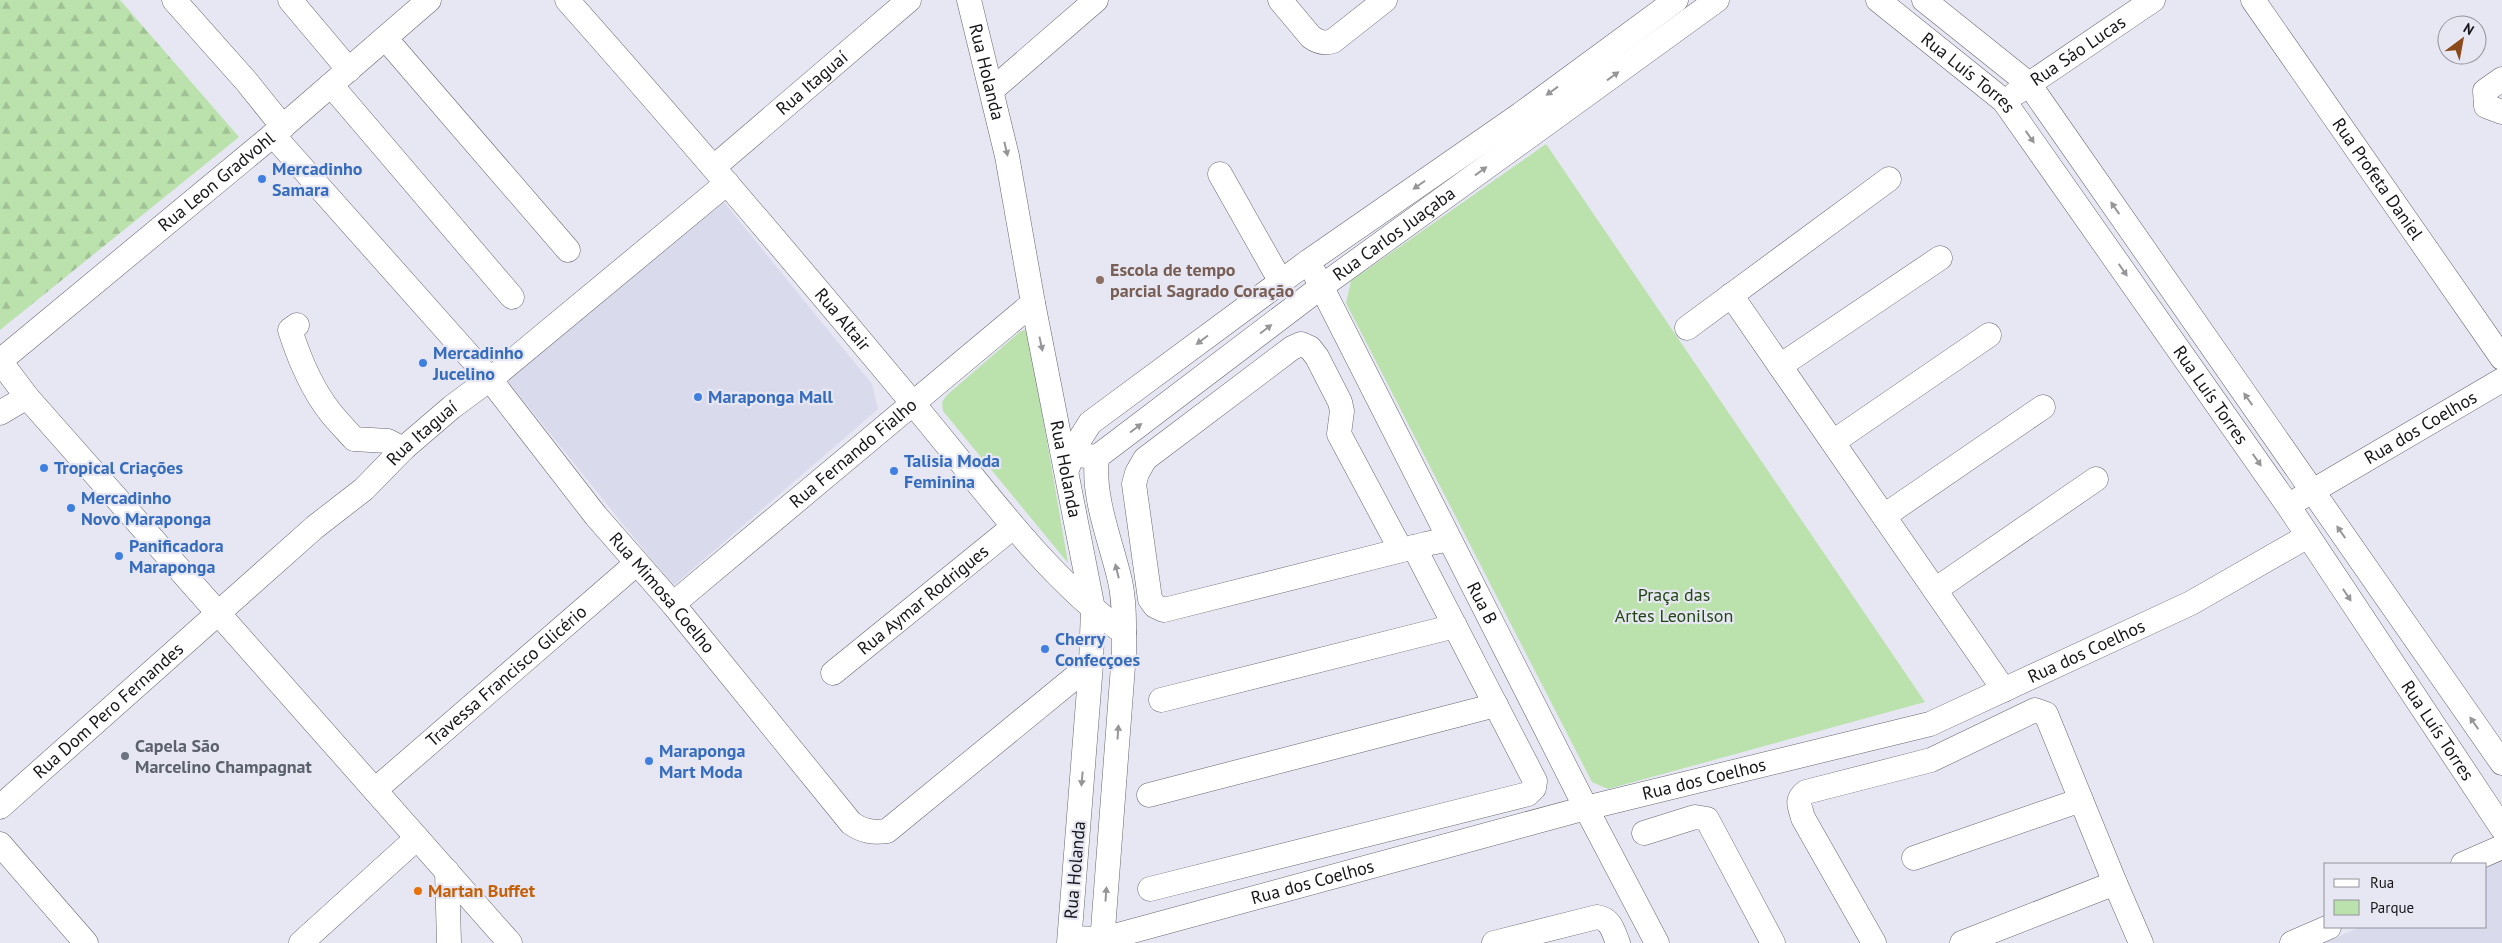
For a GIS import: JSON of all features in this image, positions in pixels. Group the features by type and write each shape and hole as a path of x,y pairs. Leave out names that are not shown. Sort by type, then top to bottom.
{"street":[{"name":"Rua Mimosa Coelho","path":"174,0 246,81 278,131 489,378 596,516 673,604 850,823 868,832 887,831 1092,664"},
{"path":"290,0 340,78 512,297"},
{"name":"Rua Altair","path":"567,0 721,175 914,404 1013,527 1056,574 1093,609 1124,633"},
{"name":"Rua Itaguaí","path":"217,614 315,527 377,478 403,450 489,378 506,367 721,175 909,0"},
{"name":"Rua Holanda","path":"969,0 1008,156 1033,303 1067,455 1093,609 1092,664 1069,941"},
{"path":"992,90 1096,0"},
{"path":"1280,0 1311,37 1317,42 1328,43 1385,0"},
{"name":"Rua Carlos Juaçaba","path":"1067,455 1090,423 1309,261 1522,114 1676,0"},
{"name":"Rua Carlos Juaçaba","path":"1098,458 1321,287 1717,0"},
{"name":"Rua Luís Torres","path":"1878,0 2004,101 2289,506 2502,828"},
{"name":"Rua Luís Torres","path":"1924,0 2030,84 2502,763"},
{"name":"Rua Sáo Lucas","path":"2004,101 2152,0"},
{"name":"Rua Profeta Daniel","path":"2253,0 2502,358"},
{"name":"Rua Leon Gradvohl","path":"0,361 386,39 417,4"},
{"path":"386,39 568,250"},
{"path":"2502,79 2485,91 2486,106 2502,112"},
{"path":"1220,174 1281,282"},
{"path":"1687,328 1888,178"},
{"path":"1780,366 1940,258"},
{"name":"Rua B","path":"1309,261 1448,538 1657,943"},
{"path":"1731,295 2004,690"},
{"name":"Rua Fernando Fialho","path":"673,604 1033,303"},
{"path":"297,325 290,330 294,342 308,375 329,411 354,439 388,441 403,450"},
{"path":"1833,442 1989,335"},
{"path":"1150,889 1528,794 1534,788 1535,781 1455,626 1408,549 1339,434 1342,411 1340,402 1317,357 1310,348 1300,344 1292,348 1145,459 1136,473 1134,484 1150,599 1155,606 1164,610 1408,549 1448,538"},
{"path":"0,361 27,398 510,943"},
{"name":"Rua dos Coelhos","path":"2289,506 2311,490 2502,380"},
{"path":"0,413 27,398"},
{"path":"1884,516 2043,407"},
{"path":"1067,455 1098,458"},
{"name":"Rua Holanda","path":"1098,458 1096,482 1120,583 1124,633 1103,941"},
{"path":"1935,590 2096,479"},
{"name":"Rua Aymar Rodrigues","path":"833,673 1013,527"},
{"name":"Rua dos Coelhos","path":"1069,941 1103,941 1586,808 1930,724 2191,603 2308,536"},
{"name":"Travessa Francisco Glicério","path":"375,790 637,563"},
{"name":"Rua Dom Pero Fernandes","path":"0,807 217,614"},
{"path":"1160,700 1455,626"},
{"path":"1149,795 1496,706"},
{"path":"1874,943 1804,818 1798,802 1800,796 1806,792 1931,760 2035,710 2046,714 2141,943"},
{"path":"1914,858 2081,800"},
{"path":"1644,834 1695,817 1706,819 1773,943"},
{"path":"301,943 417,838"},
{"path":"0,844 86,943"},
{"path":"2464,863 2502,847"},
{"path":"447,871 449,943"},
{"path":"1962,943 2116,883"},
{"path":"1494,943 1597,917 1604,918 1609,923 1618,943"},
{"path":"2292,943 2327,928"}],"shaded area":[{"name":"Maraponga Mall","path":"723,201 872,384 878,409 673,586 506,379"},
{"path":"2502,860 2502,943 2324,943 2358,928 2487,928 2487,867"}],"green space":[{"path":"0,0 120,0 239,137 0,330"},
{"name":"Praça das Artes Leonilson","path":"1546,144 1925,702 1608,789 1592,782 1346,303 1351,281"},
{"path":"1025,330 1028,332 1068,563 943,411 942,402 947,395 1021,331"}],"place":[{"name":"Mercadinho Samara","path":"262,179"},
{"name":"Escola de tempo parcial Sagrado Coração","path":"1100,280"},
{"name":"Mercadinho Jucelino","path":"423,363"},
{"name":"Maraponga Mall","path":"698,397"},
{"name":"Tropical Criações","path":"44,468"},
{"name":"Talisia Moda Feminina","path":"894,471"},
{"name":"Mercadinho Novo Maraponga","path":"71,508"},
{"name":"Panificadora Maraponga","path":"119,556"},
{"name":"Cherry Confecçoes","path":"1045,649"},
{"name":"Capela São Marcelino Champagnat","path":"125,756"},
{"name":"Maraponga Mart Moda","path":"649,761"},
{"name":"Martan Buffet","path":"418,891"}]}
